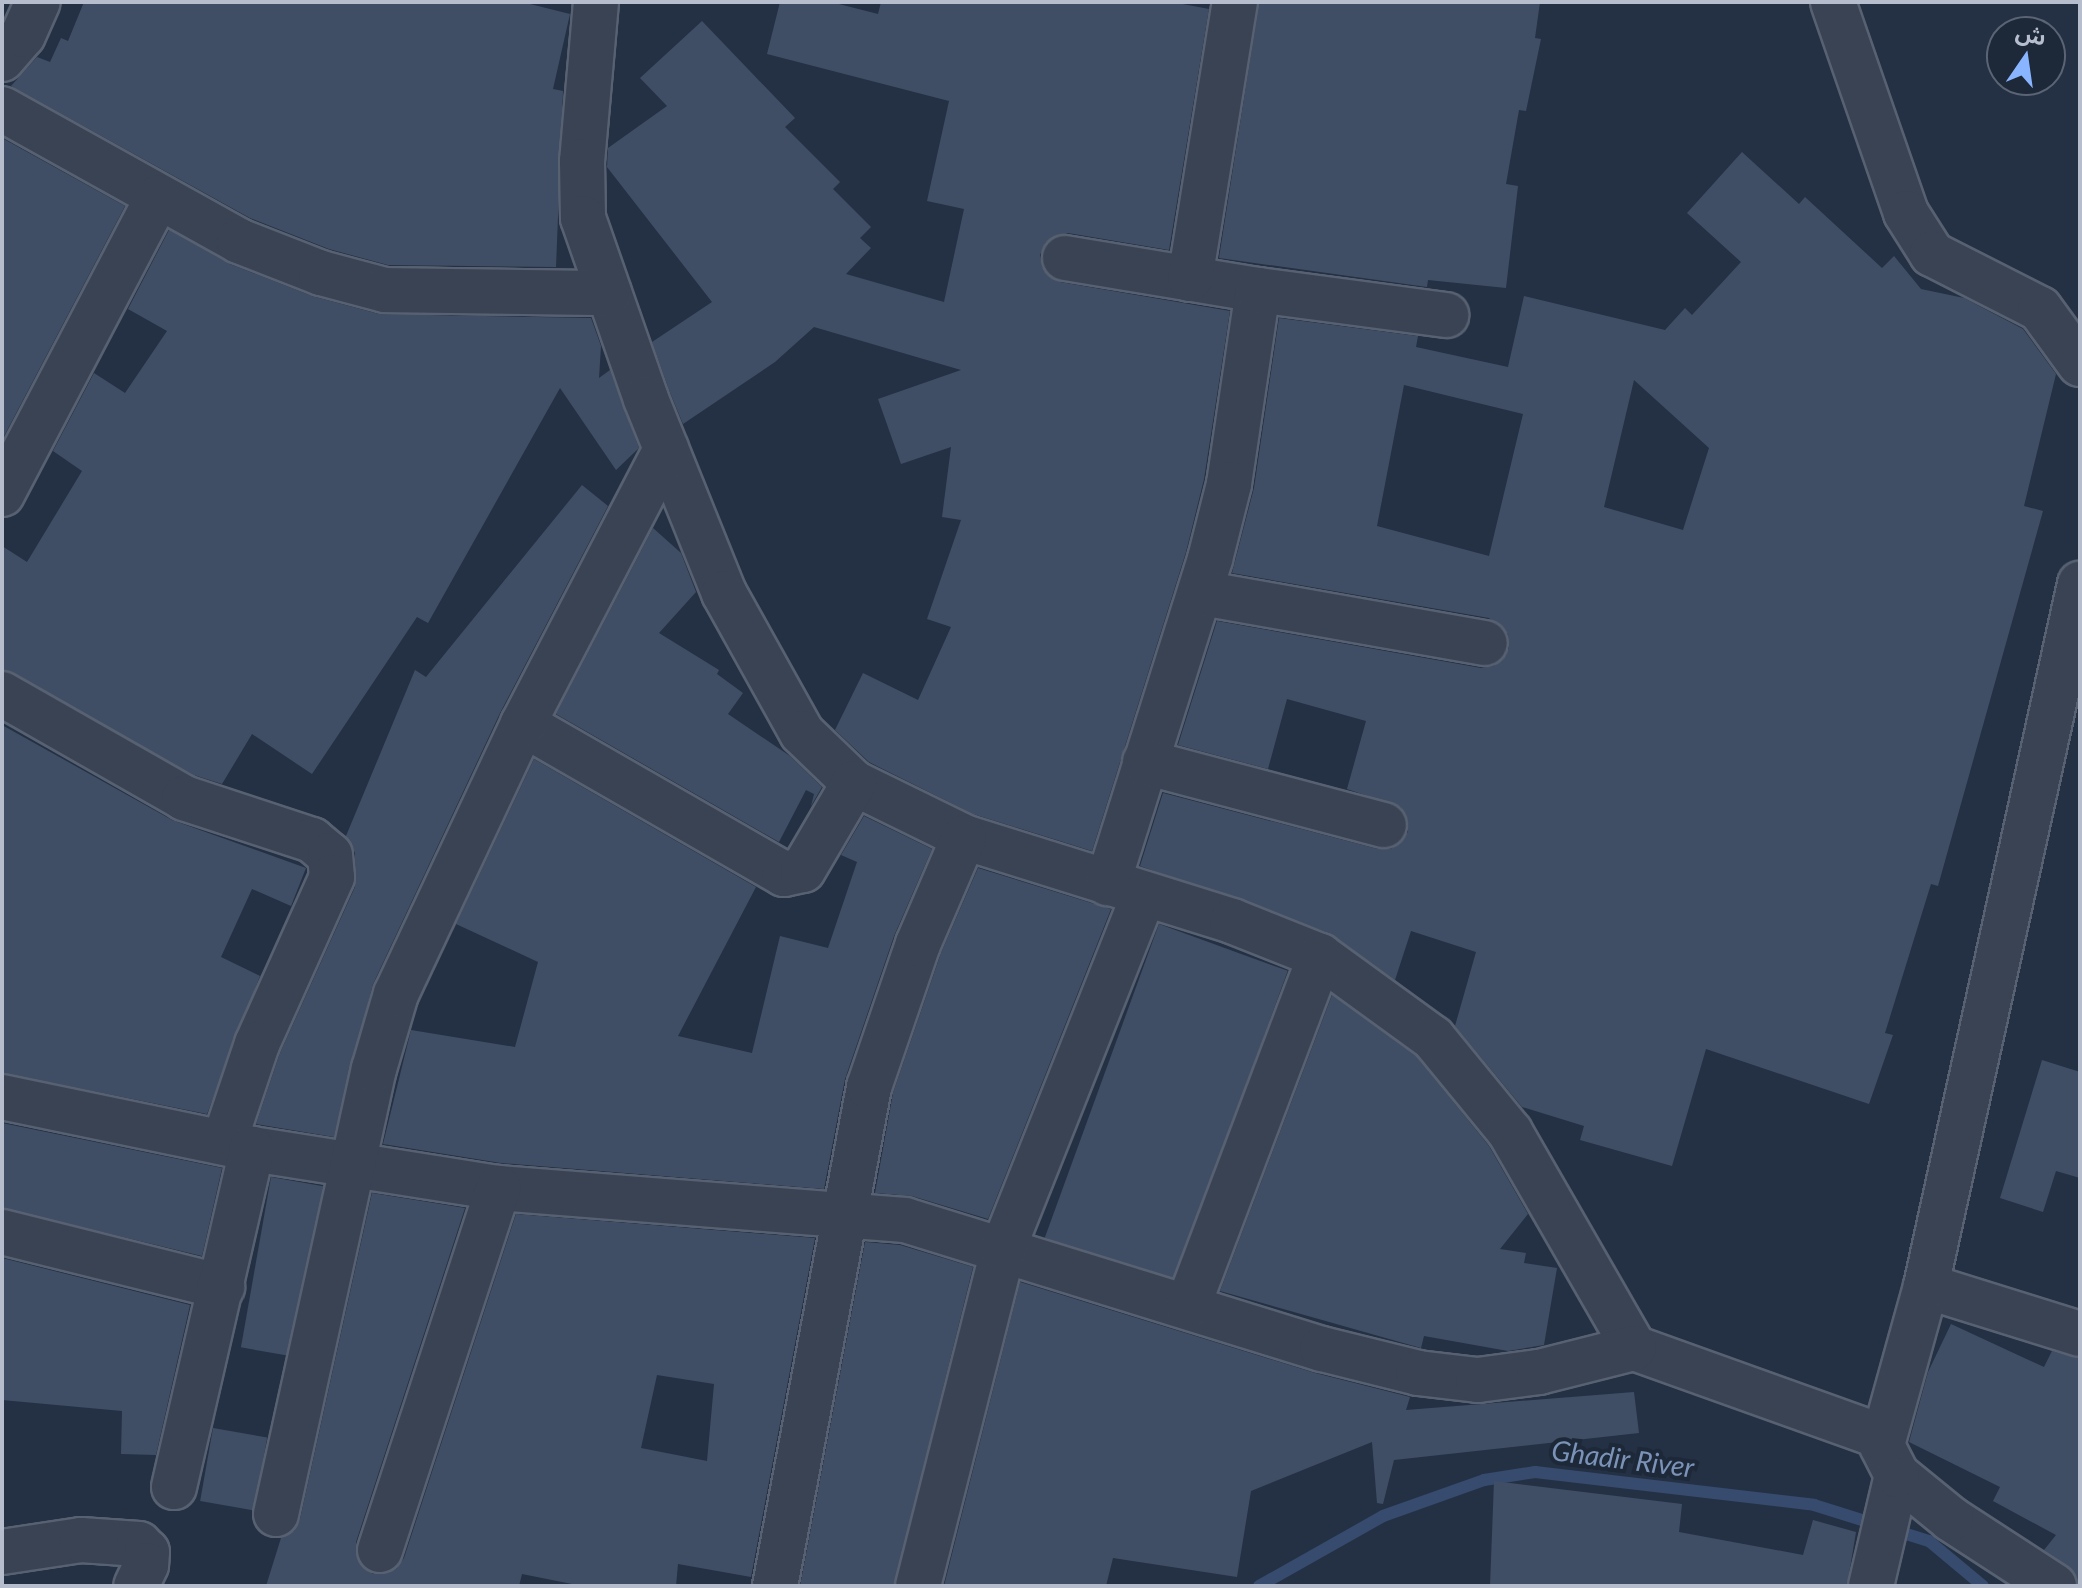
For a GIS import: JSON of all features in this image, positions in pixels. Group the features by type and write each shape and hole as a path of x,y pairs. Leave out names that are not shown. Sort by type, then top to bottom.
{"street":[{"path":"2,59 23,35 38,2"},
{"path":"1190,279 1235,2"},
{"path":"1833,2 1906,213 1932,254 2040,309 2080,364"},
{"path":"582,5 583,218 666,449 724,593 802,733 854,783 964,837 1126,888 1320,956 1433,1038 1510,1132 1634,1348 1891,1468 1951,1519 2054,1586"},
{"path":"2,109 239,241 321,273 385,290 609,293"},
{"path":"2,494 158,197"},
{"path":"1065,258 1258,290 1446,315"},
{"path":"918,1586 1003,1249 1126,888 1145,762 1201,593 1229,484 1258,290"},
{"path":"276,1514 352,1164 396,994 523,724 666,449"},
{"path":"1871,1586 1926,1286 2080,584"},
{"path":"1201,593 1485,643"},
{"path":"2,694 184,798 312,840 330,855 332,877 257,1044 238,1145 222,1287 174,1487"},
{"path":"523,724 784,874 803,870 854,783"},
{"path":"1145,762 1384,825"},
{"path":"775,1586 843,1212 869,1087 918,944 964,837"},
{"path":"1188,1306 1320,956"},
{"path":"2,1097 238,1145 498,1188 843,1212 905,1220 1368,1363 1478,1380 1539,1372 1634,1348"},
{"path":"380,1550 498,1188"},
{"path":"2,1232 222,1287"},
{"path":"1926,1286 2080,1334"},
{"path":"2,1552 81,1540 139,1544 147,1552 146,1565 136,1586"}],"building":[{"path":"84,2 522,2 570,14 553,89 563,91 556,267 388,265 329,249 250,218 11,86 37,57 50,62 61,38 68,41"},
{"path":"780,2 831,2 878,14 881,2 1172,2 1209,9 1169,250 1068,233 1046,242 1040,255 1042,267 1060,282 1230,311 1204,479 1186,552 1092,851 973,814 869,762 835,730 863,673 918,700 951,627 927,619 961,520 942,517 951,447 901,464 878,399 961,370 814,327 775,362 683,424 669,390 652,342 712,302 607,167 608,148 667,106 640,78 702,21 795,118 785,127 840,182 833,189 871,227 860,238 871,248 846,274 944,302 964,209 927,201 949,101 767,54"},
{"path":"1259,2 1540,2 1535,38 1541,39 1526,111 1519,110 1506,184 1518,186 1506,288 1428,280 1427,287 1219,258"},
{"path":"2,138 125,206 2,440"},
{"path":"1742,152 1799,204 1805,197 1882,268 1894,256 1921,289 1964,298 2023,329 2056,374 2024,506 2043,511 1938,886 1931,884 1885,1033 1893,1035 1869,1104 1706,1049 1672,1166 1580,1140 1584,1126 1522,1107 1455,1026 1476,952 1411,931 1395,980 1329,933 1140,866 1163,793 1378,849 1391,849 1408,832 1401,807 1347,789 1366,721 1287,699 1268,769 1178,745 1217,621 1481,668 1494,666 1509,648 1508,634 1489,618 1232,573 1254,488 1279,318 1418,336 1416,347 1508,367 1524,296 1665,330 1685,308 1692,315 1741,262 1687,213","holes":["1634,380 1709,448 1683,530 1604,507","1404,385 1523,414 1489,556 1377,526"]},
{"path":"169,230 230,264 312,296 379,314 591,318 601,346 599,378 610,370 639,448 616,470 560,388 428,623 417,617 312,774 252,734 222,784 194,775 2,669 2,546 27,562 82,471 53,451 94,373 125,393 167,331 128,309"},
{"path":"582,485 608,506 500,713 373,984 334,1137 256,1124 280,1053 355,887 355,853 346,836 415,670 426,677"},
{"path":"653,528 681,553 696,592 659,633 719,670 717,674 743,693 728,714 790,756 822,787 811,806 814,794 806,790 779,842 556,714"},
{"path":"2,725 172,820 306,868 291,906 252,889 221,957 260,976 207,1114 2,1073"},
{"path":"534,759 756,887 678,1036 752,1053 780,936 828,948 857,862 841,855 864,816 932,849 894,936 845,1079 824,1189 501,1163 383,1144 411,1030 515,1047 538,962 456,924"},
{"path":"978,868 1111,909 988,1219 912,1196 875,1193 893,1093 941,953"},
{"path":"1159,924 1288,971 1174,1285 1045,1238"},
{"path":"1332,995 1416,1056 1489,1146 1528,1214 1500,1249 1526,1253 1524,1263 1557,1268 1544,1345 1508,1351 1424,1336 1421,1348 1220,1291"},
{"path":"2042,1060 2080,1072 2080,1178 2056,1171 2043,1212 2000,1198"},
{"path":"2,1123 222,1168 202,1256 2,1208"},
{"path":"271,1177 323,1186 293,1357 241,1347"},
{"path":"372,1193 465,1208 356,1542 361,1566 373,1574 396,1569 404,1558 516,1214 815,1238 751,1577 678,1564 676,1586 582,1586 522,1574 519,1586 266,1586 281,1538 294,1531 300,1519","holes":["657,1375 714,1384 707,1461 641,1448"]},
{"path":"865,1242 900,1245 973,1267 894,1586 800,1586"},
{"path":"2,1258 190,1305 156,1455 121,1454 122,1411 2,1400"},
{"path":"1020,1282 1315,1373 1410,1397 1406,1410 1634,1392 1639,1433 1394,1460 1383,1504 1377,1503 1372,1442 1251,1491 1237,1577 1113,1558 1106,1586 944,1586"},
{"path":"1951,1324 2044,1367 2052,1351 2080,1359 2080,1586 2068,1566 2044,1550 2056,1535 1993,1501 2000,1487 1909,1442 1928,1372"},
{"path":"213,1428 267,1438 254,1510 200,1501"},
{"path":"1494,1481 1682,1504 1679,1532 1803,1555 1813,1520 1856,1532 1847,1586 1490,1586"}],"waterway":[{"name":"Ghadir River","path":"1259,1586 1383,1516 1484,1480 1535,1472 1814,1505 1929,1541 1983,1586"}]}
